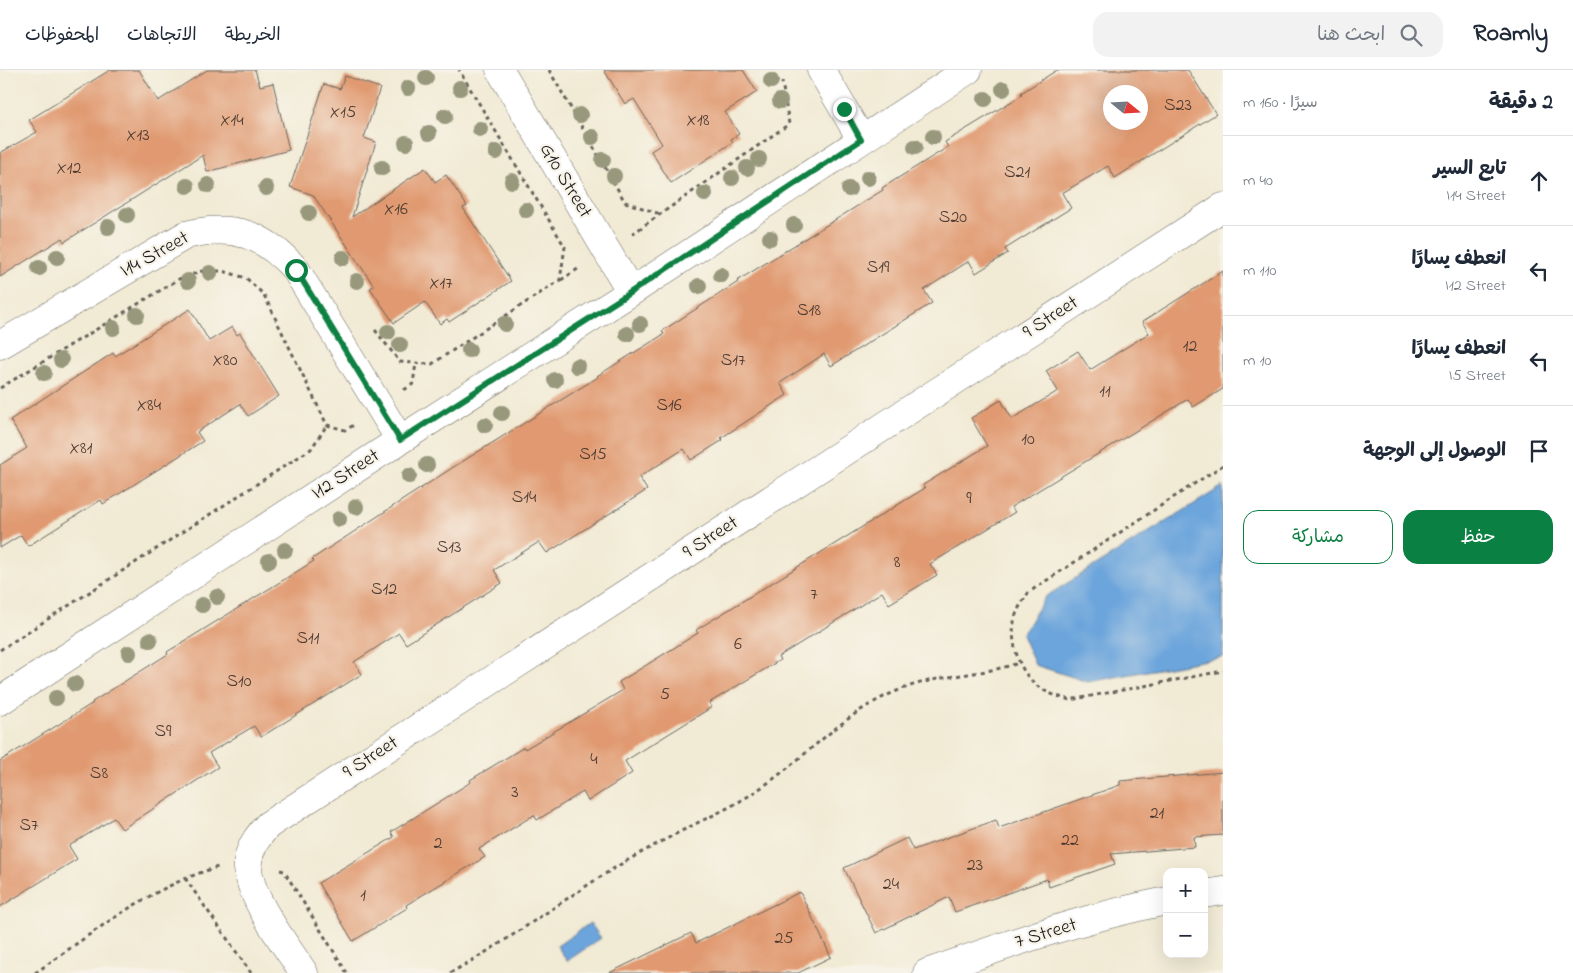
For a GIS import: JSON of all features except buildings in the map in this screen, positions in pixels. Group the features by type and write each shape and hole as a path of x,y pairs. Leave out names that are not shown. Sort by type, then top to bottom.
{"street":[{"name":"G10 Street","path":"500,70 631,292"},
{"path":"820,70 861,140"},
{"name":"I12 Street","path":"0,701 631,292 968,70"},
{"name":"9 Street","path":"304,973 257,900 250,882 248,861 255,840 268,825 1223,207"},
{"name":"I14 Street","path":"0,345 186,235 206,230 226,230 247,234 266,242 296,270 400,440"},
{"path":"1208,893 1223,891"},
{"name":"7 Street","path":"927,973 990,950 1074,924 1163,903"}],"path":[{"path":"459,70 564,246 560,280"},
{"path":"549,70 625,202 660,214"},
{"path":"375,330 400,362 432,364 607,251 789,124 782,82"},
{"path":"0,388 179,279 202,271 223,271 246,278 264,295 327,425 345,430 381,408 413,384 416,363"},
{"path":"0,650 311,448 327,425"},
{"path":"1223,465 1029,592 1016,614 1013,639 1019,663 1031,681 1049,694 1070,700 1223,671"},
{"path":"450,973 512,936 612,870 658,843 758,791 782,774 858,711 877,700 918,683 954,675 988,672 1019,663"},
{"path":"35,973 133,905 158,890 216,867 248,861 284,871 347,973"},
{"path":"185,878 251,973"}],"water":[{"path":"1223,486 1223,657 1088,682 1035,665 1022,635 1045,597"},
{"path":"590,923 601,938 567,961 557,946"}],"route":[{"path":"296,270 400,440 631,292 861,140 844,109"}]}
